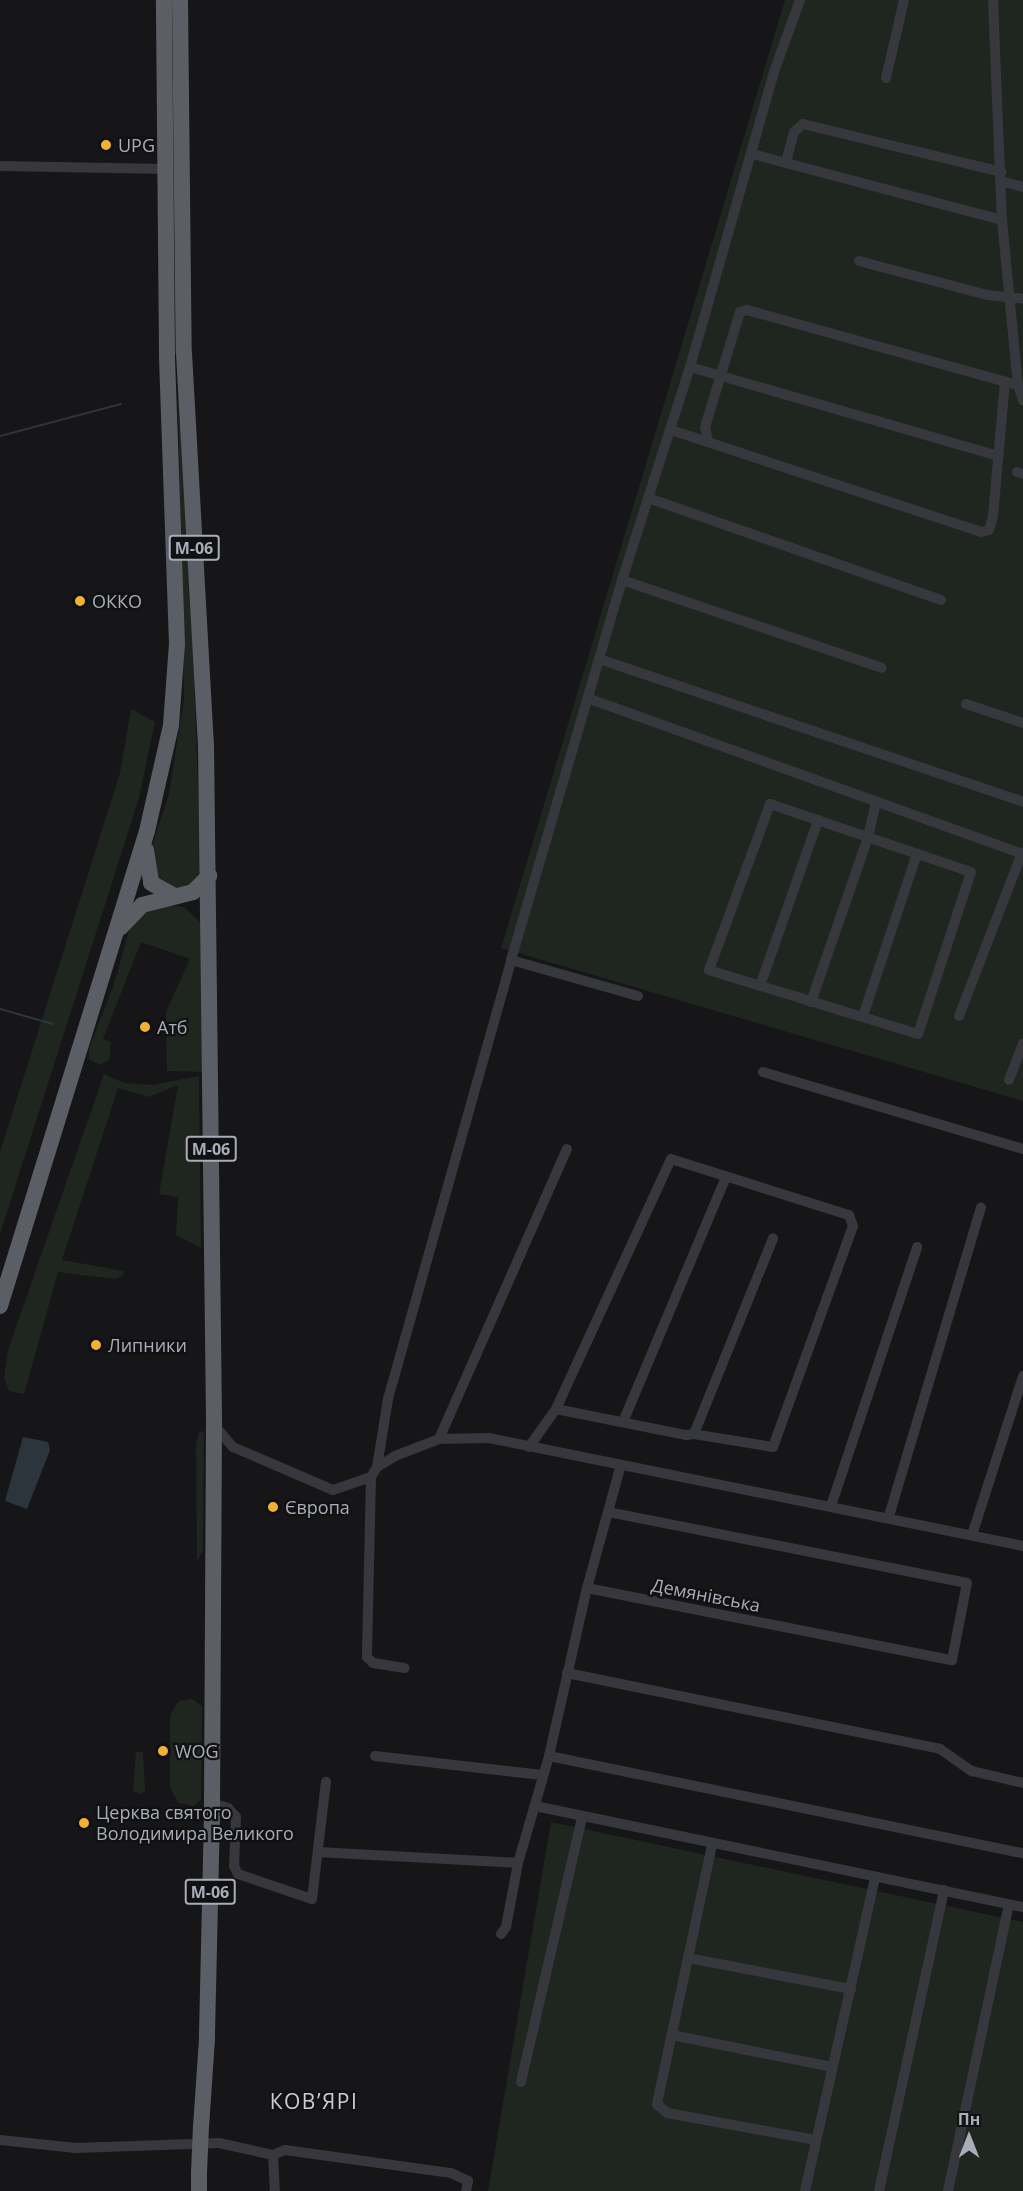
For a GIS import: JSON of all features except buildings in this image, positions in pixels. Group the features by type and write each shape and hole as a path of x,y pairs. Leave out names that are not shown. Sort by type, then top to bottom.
{"highway":[{"name":"М-06","path":"164,0 168,169 175,220 184,353 205,721 209,876 214,1422 212,1803 207,2039 199,2191"},
{"name":"М-06","path":"0,1306 147,831 165,765 177,644 167,354 175,220 180,0"},
{"path":"147,831 147,874 157,889 176,897"},
{"path":"115,934 142,905 193,892 209,876"}],"street":[{"path":"405,1668 373,1663 367,1657 374,1472 388,1399 512,960 590,699 622,580 651,499 752,154 800,0"},
{"path":"886,78 904,0"},
{"path":"993,0 1002,220 1009,298 1023,400"},
{"path":"786,162 794,132 803,124 1001,176 1023,187"},
{"path":"752,154 1002,220"},
{"path":"0,166 168,169"},
{"path":"859,261 1009,298 1023,299"},
{"path":"708,442 705,427 740,312 747,310 1005,382 1019,379"},
{"path":"690,367 998,456"},
{"path":"671,429 981,532 989,530 992,524 1005,382"},
{"path":"651,499 941,600"},
{"path":"622,580 882,668"},
{"path":"599,659 1023,802"},
{"path":"590,699 1023,853 959,1016"},
{"path":"966,704 1023,723"},
{"path":"811,1002 868,837 876,802"},
{"path":"770,804 818,820 971,872 918,1034 709,970 770,804"},
{"path":"760,986 818,820"},
{"path":"864,1017 918,854"},
{"path":"512,960 638,996"},
{"path":"1009,1080 1023,1044"},
{"path":"763,1072 1023,1149"},
{"path":"439,1439 567,1149"},
{"path":"529,1447 556,1409 671,1159 725,1179 849,1215 854,1226 773,1447 694,1434 686,1435 556,1409"},
{"path":"623,1422 725,1179"},
{"path":"889,1516 981,1207"},
{"path":"694,1434 773,1238"},
{"path":"831,1506 917,1247"},
{"path":"972,1535 1023,1376"},
{"path":"214,1422 221,1437 233,1447 333,1490 374,1472 394,1456 439,1439 489,1438 620,1468 889,1516 1023,1546"},
{"path":"214,1465 233,1447"},
{"path":"501,1934 506,1927 518,1863 549,1756 587,1588 610,1512 620,1468"},
{"name":"Демянівська","path":"587,1588 952,1660 967,1583 610,1512"},
{"path":"567,1673 940,1749 972,1771 1023,1783"},
{"path":"375,1756 542,1775"},
{"path":"549,1756 1023,1853"},
{"path":"212,1803 228,1808 236,1817 234,1866 242,1876 312,1899 326,1782"},
{"path":"535,1806 712,1845 1023,1907"},
{"path":"521,2082 582,1817"},
{"path":"712,1845 657,2098 662,2111 816,2140"},
{"path":"318,1852 518,1863"},
{"path":"805,2191 875,1878"},
{"path":"879,2191 944,1890"},
{"path":"948,2191 1008,1904"},
{"path":"688,1958 851,1989"},
{"path":"672,2035 832,2067"},
{"path":"0,2140 76,2148 219,2143 273,2155 285,2150 451,2173 468,2181 466,2191"},
{"path":"273,2155 275,2191"}],"shaded area":[{"path":"785,0 1023,0 1023,1101 501,948"},
{"path":"170,15 201,870 193,884 177,890 161,886 149,855 169,794 184,699"},
{"path":"131,709 155,722 139,798 0,1234 0,1152 120,773"},
{"path":"157,904 184,907 202,924 205,1072 167,1071 166,1012 190,959 141,942 103,1039 111,1042 109,1060 100,1065 89,1059 89,1048 113,987 131,924"},
{"path":"104,1074 124,1083 152,1085 199,1076 201,1248 176,1235 178,1197 159,1194 178,1085 149,1097 118,1088 62,1260 124,1271 123,1276 116,1279 58,1272 24,1394 9,1391 4,1378 8,1350"},
{"path":"204,1431 203,1551 197,1561 196,1444 199,1432"},
{"path":"23,1437 48,1442 50,1450 27,1509 5,1501"},
{"path":"192,1699 202,1706 201,1800 193,1806 179,1803 170,1788 170,1715 179,1701"},
{"path":"136,1752 143,1752 145,1791 141,1794 133,1791"},
{"path":"551,1822 1023,1922 1023,2191 488,2191"}],"waterway":[{"path":"0,436 121,404"},
{"path":"0,1009 53,1024"}],"place":[{"name":"UPG","path":"106,145"},
{"name":"ОККО","path":"80,601"},
{"name":"Атб","path":"145,1027"},
{"name":"Липники","path":"96,1345"},
{"name":"Європа","path":"273,1507"},
{"name":"WOG","path":"163,1751"},
{"name":"Церква святого Володимира Великого","path":"84,1823"}],"district":[{"name":"КОВ’ЯРІ","path":"314,2101"}]}
